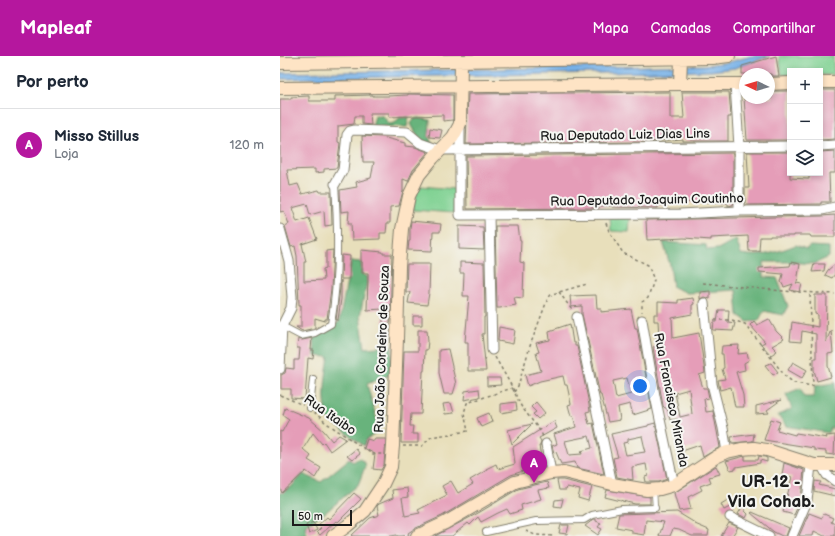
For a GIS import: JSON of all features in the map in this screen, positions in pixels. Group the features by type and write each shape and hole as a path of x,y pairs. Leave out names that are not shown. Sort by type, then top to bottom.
{"main road":[{"path":"280,88 460,84 681,70 713,58 729,56"},
{"path":"280,63 561,58 681,70 739,84"},
{"path":"459,61 460,124"},
{"path":"823,82 835,82"},
{"path":"775,84 787,83"},
{"name":"Rua João Cordeiro de Souza","path":"333,536 356,519 372,502 387,478 393,450 399,267 405,210 412,189 424,168 452,137 460,124"},
{"path":"417,536 446,523 515,482 551,473 559,472 635,489 654,490 674,485 707,462 727,452 744,449 759,449 773,452 816,466 835,465"}],"street":[{"path":"739,211 740,104"},
{"path":"281,326 301,336 315,333 331,324 336,299 337,231 335,184 343,170 348,133 352,130 407,132 420,143 440,150 460,150 460,124"},
{"path":"823,146 835,145"},
{"name":"Rua Deputado Luiz Dias Lins","path":"460,150 787,146"},
{"name":"Rua Deputado Joaquim Coutinho","path":"460,150 460,215 680,214 739,211 822,210 835,207"},
{"path":"489,215 492,350"},
{"path":"280,229 289,261 292,297 291,308 281,326 280,369"},
{"path":"704,303 712,384 723,428 727,452"},
{"path":"577,317 612,484"},
{"name":"Rua Francisco Miranda","path":"642,320 655,396 674,485"},
{"path":"310,408 313,379"},
{"path":"546,444 551,473"},
{"path":"792,536 807,501 816,466 835,481"},
{"path":"486,532 536,521 584,520 592,515 622,509 655,508"},
{"path":"730,516 769,536"}],"lane":[{"path":"654,490 655,508"}],"path":[{"path":"602,215 609,231 623,253 648,265 654,280 648,298 642,302 642,320"},
{"path":"703,282 810,293 835,294"},
{"path":"514,392 518,386 531,343 548,298 552,294 586,284"},
{"path":"559,292 577,317"},
{"path":"706,319 732,320 745,324 785,376 794,383 813,386 810,293"},
{"path":"492,350 521,406 541,432 546,444"},
{"name":"Rua Itaibo","path":"280,394 310,408 325,422 372,454 422,446 431,437 468,431 464,413 467,403 512,388"}],"green space":[{"path":"779,56 833,56 834,75 823,75 823,68 787,68 787,75 782,75"},
{"path":"375,116 383,116 389,124 395,123 399,118 409,117 407,127 372,126"},
{"path":"418,118 430,120 429,137 432,144 420,140 411,124 414,119"},
{"path":"420,186 455,189 454,213 413,210 415,197"},
{"path":"610,217 630,218 629,232 611,231"},
{"path":"736,239 741,254 762,255 796,245 806,249 810,246 829,247 829,257 814,264 764,262 764,277 777,278 788,306 783,315 764,311 759,320 748,322 738,315 736,290 687,293 673,287 670,265 663,242 706,245 707,250 718,249"},
{"path":"351,261 361,262 362,274 368,277 360,316 365,348 392,346 392,374 367,384 380,431 367,439 364,446 313,408 315,405 326,409 325,390 329,357 315,356 314,338 339,322"},
{"path":"835,381 835,429 831,428 829,433 786,426 778,415 792,409 786,394 801,388 804,397 814,397 815,386 834,383"},
{"path":"359,458 366,464 358,485 326,512 305,525 307,536 280,536 280,493 291,487 303,474 321,482 349,459 353,462"}],"water":[{"path":"752,56 770,56 735,68 711,71 280,79 280,73 706,65 729,62"}],"building":[{"path":"776,56 779,76 775,76 775,68 742,68 742,66"},
{"path":"823,90 835,90 835,139 823,140"},
{"path":"775,91 787,91 787,140 747,140 744,104 775,104"},
{"path":"670,92 670,118 684,118 682,92 729,92 731,117 728,117 728,141 683,141 683,139 646,142 466,144 468,94"},
{"path":"408,94 453,95 453,120 443,121 443,115 389,117 389,113 370,113 371,125 362,124 362,116 355,116 354,124 338,126 338,142 340,143 337,168 324,169 324,172 315,173 315,169 287,170 290,186 298,184 302,194 319,190 320,192 331,192 332,225 325,226 324,211 310,215 307,204 292,208 297,222 309,218 317,239 302,244 306,262 304,262 304,281 324,280 323,269 326,268 326,251 333,250 331,289 327,319 325,319 325,321 315,318 315,328 302,331 296,327 301,327 301,305 299,305 297,256 295,246 291,247 285,226 289,224 284,211 280,212 280,99 309,96 309,101 335,101 335,96 387,96"},
{"path":"430,128 442,130 440,138 429,137"},
{"path":"362,136 382,137 405,143 405,146 415,147 428,152 413,170 408,181 403,179 403,191 399,206 390,207 390,223 387,223 386,233 380,233 380,239 352,240 351,223 348,223 349,211 341,212 340,190 357,187 356,182 371,178 374,162 363,162"},
{"path":"835,151 835,173 829,173 830,202 821,202 821,204 745,205 745,188 749,188 747,152 787,152 787,176 790,176 790,178 809,179 809,176 823,176 823,152"},
{"path":"733,153 733,205 728,206 728,203 670,202 670,205 658,205 658,208 599,206 599,208 467,209 466,156"},
{"path":"835,215 835,237 794,235 760,237 759,251 749,251 748,236 711,238 711,240 684,238 647,240 646,220"},
{"path":"411,221 441,224 440,232 433,232 432,251 408,250"},
{"path":"459,226 483,227 484,250 459,249"},
{"path":"495,226 518,226 521,241 520,262 524,263 523,298 514,297 516,305 500,308 497,308"},
{"path":"361,250 392,254 390,323 383,323 383,309 367,310 368,273 362,273"},
{"path":"342,255 350,256 349,279 341,279"},
{"path":"460,262 484,263 485,317 484,334 482,334 486,371 468,371 468,342 465,342 469,296 463,296 464,273 460,273"},
{"path":"791,262 800,264 796,283 802,284 800,292 790,290 793,284 784,287 781,282 783,274 759,272 759,268 790,266"},
{"path":"407,264 430,264 427,305 408,303 410,292 406,292"},
{"path":"814,264 825,264 824,271 812,272"},
{"path":"835,264 835,274 832,278 825,275 828,270"},
{"path":"341,280 341,299 338,320 336,320"},
{"path":"710,291 710,299 704,297 700,299 700,292"},
{"path":"596,295 597,308 601,308 601,312 631,309 635,328 637,328 652,409 633,415 630,404 618,407 620,420 608,422 600,395 582,314 582,306 571,307 570,296","holes":["627,378 631,394 616,398 613,381"]},
{"path":"815,295 827,295 826,342 831,330 833,353 828,354 828,366 831,377 817,381 814,370 814,358 816,358 816,334 802,331 801,342 790,341 792,322 818,327 818,315 815,314"},
{"path":"693,298 694,304 692,305 692,314 672,318 673,338 699,333 705,373 699,375 703,388 707,388 709,398 704,399 706,412 713,411 720,447 703,457 700,445 682,451 678,419 670,420 667,408 663,406 653,347 657,346 656,338 659,337 658,321 654,321 654,314 658,314 658,302 678,303 678,300","holes":["689,389 692,414 680,417 675,393"]},
{"path":"719,310 729,310 728,322 735,323 733,331 713,330 714,322 717,322"},
{"path":"413,316 422,316 422,325 413,325"},
{"path":"769,319 776,331 784,339 772,346 777,351 771,355 761,344 765,342 750,325 754,321 757,325"},
{"path":"570,324 573,343 577,346 588,399 590,411 586,412 589,424 593,423 604,474 577,468 575,462 561,464 556,452 554,453 552,446 557,444 554,434 576,427 573,415 571,416 568,405 571,404 567,385 565,385 563,376 540,381 528,386 525,375 541,371 536,353 539,352 536,343 550,340 549,331","holes":["589,436 592,448 581,451 582,454 569,455 565,441"]},
{"path":"499,327 515,330 513,344 498,341"},
{"path":"418,330 427,330 428,341 427,350 425,350 421,414 411,414 410,426 413,426 412,434 418,434 418,443 401,443 404,351 418,351"},
{"path":"312,338 311,350 314,350 313,359 308,358 305,399 291,398 291,389 281,389 281,375 285,373 286,368 294,369 294,360 299,360 300,348 297,348 298,339 302,340"},
{"path":"739,345 738,354 747,353 749,360 744,363 745,370 736,372 743,395 744,407 735,407 731,387 720,390 718,380 725,379 722,369 724,368 723,354 721,354 722,346"},
{"path":"448,349 456,384 453,394 444,394 439,373 439,350"},
{"path":"793,362 807,370 802,378 788,370"},
{"path":"771,363 778,372 773,375 765,365"},
{"path":"487,378 500,378 501,385 487,386"},
{"path":"479,389 480,397 464,400 465,391"},
{"path":"781,400 767,410 769,413 756,414 756,406"},
{"path":"516,402 517,410 501,413 501,404"},
{"path":"536,402 545,413 538,419 533,414 536,412 531,407"},
{"path":"451,403 454,413 445,414 443,404"},
{"path":"285,408 309,418 324,431 332,441 339,435 346,439 330,451 324,442 322,444 313,433 303,449 311,456 308,460 321,468 315,478 306,471 282,493 280,488 280,431 282,432 289,419 283,415"},
{"path":"489,413 492,422 481,427 477,418"},
{"path":"771,419 780,422 777,430 795,435 796,433 827,438 826,436 835,435 834,455 826,454 826,451 814,450 814,448 764,440"},
{"path":"554,421 557,428 539,438 541,441 539,446 543,467 511,475 442,516 414,529 408,533 409,535 351,536 370,518 379,515 377,506 393,498 392,490 407,488 408,497 402,498 405,516 420,513 418,510 447,495 442,486 451,481 458,493 473,484 470,480 487,470 486,469 496,464 498,469 515,464 513,447"},
{"path":"655,423 667,479 659,482 646,482 645,477 648,476 646,464 632,467 633,480 617,477 613,458 618,457 611,434","holes":["642,436 645,452 626,455 623,443 628,442 628,439"]},
{"path":"532,424 512,444 508,430"},
{"path":"754,434 753,441 732,443 731,437"},
{"path":"367,439 374,441 374,439 386,439 384,465 381,470 373,469 375,454 364,448"},
{"path":"356,449 360,454 352,460 347,456"},
{"path":"745,456 745,460 758,460 759,456 765,457 767,458 767,462 760,460 760,463 736,467 736,469 730,470 726,461"},
{"path":"784,463 804,470 801,499 794,515 783,512 792,477 782,475"},
{"path":"716,466 720,474 709,477 711,482 700,486 702,490 688,497 691,509 679,511 674,493"},
{"path":"557,480 592,487 588,501 578,498 580,490 567,487 566,490 559,490"},
{"path":"815,481 821,482 819,485 835,489 835,496 814,491"},
{"path":"547,482 549,488 538,490 541,499 521,505 522,510 510,514 507,509 481,522 478,517 470,525 468,523 452,536 435,536 480,512 518,489"},
{"path":"607,490 650,497 650,504 635,504 605,497"},
{"path":"354,493 361,499 338,522 336,521 320,535 317,532 321,528 318,525 327,517 329,519"},
{"path":"731,498 734,505 724,510 721,504"},
{"path":"563,499 561,507 554,506 555,500"},
{"path":"744,504 745,511 748,514 746,518 738,514"},
{"path":"677,512 695,524 709,530 708,536 692,536 673,529 670,536 659,536 664,522 646,520 644,535 632,533 632,530 616,527 619,514"},
{"path":"752,512 789,528 786,536 782,536 774,532 751,513"},
{"path":"809,513 822,518 824,514 833,518 831,522 835,524 835,536 824,536 814,531 813,536 799,536"},
{"path":"594,519 601,523 598,527 602,529 598,535 585,526"},
{"path":"313,522 317,530 309,534 306,525"},
{"path":"729,523 738,527 732,536 721,536"},
{"path":"561,525 569,525 567,534 559,533"}],"place":[{"name":"Misso Stillus","path":"534,483"}],"district":[{"name":"UR-12 - Vila Cohab.","path":"771,492"}]}
